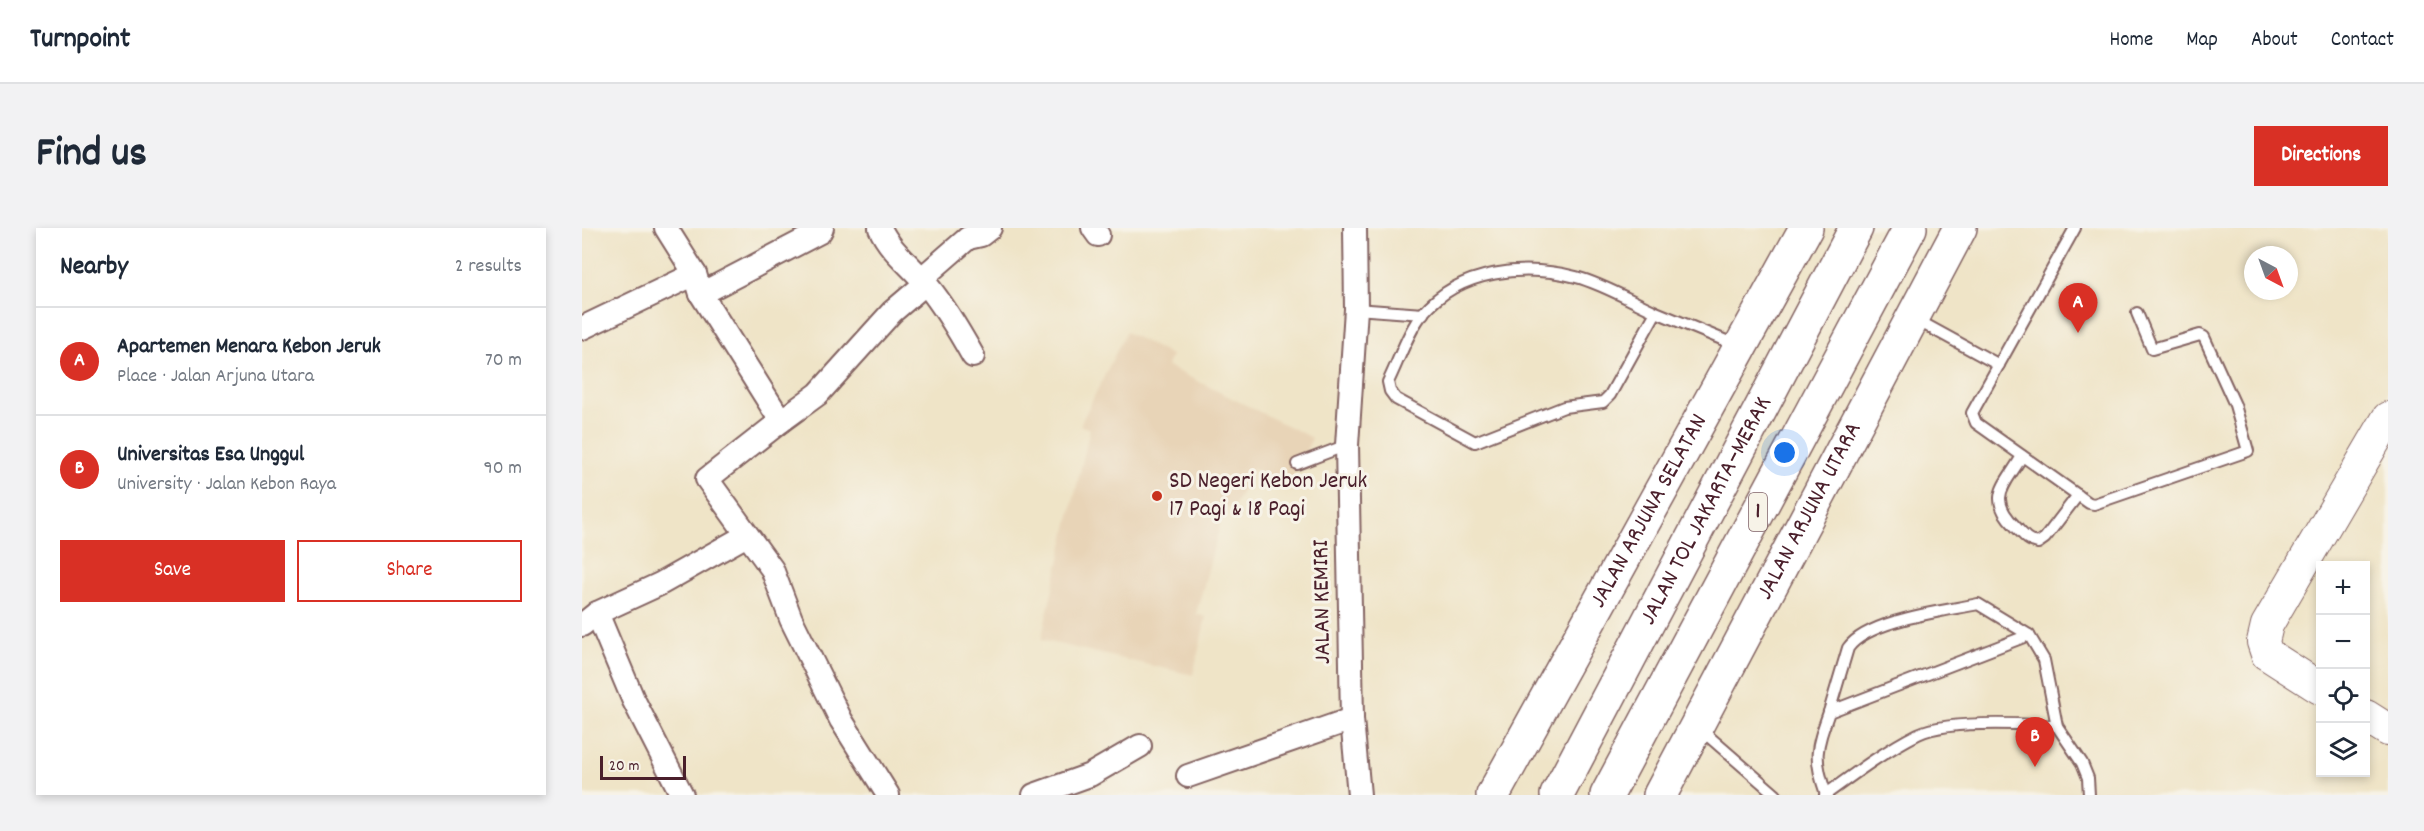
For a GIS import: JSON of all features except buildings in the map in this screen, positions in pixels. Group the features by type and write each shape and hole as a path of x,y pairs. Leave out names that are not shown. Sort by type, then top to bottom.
{"main road":[{"name":"JALAN ARJUNA SELATAN","path":"1493,795 1806,228"},
{"name":"JALAN TOL JAKARTA–MERAK","path":"1557,795 1856,228"},
{"name":"JALAN TOL JAKARTA–MERAK","path":"1607,795 1910,228"},
{"name":"JALAN ARJUNA UTARA","path":"1660,795 1960,228"}],"street":[{"path":"666,228 781,421"},
{"path":"582,328 698,284 820,231 822,228"},
{"path":"880,228 909,268 923,281 951,316 974,356"},
{"path":"888,795 842,720 791,619 772,568 708,478 818,394 923,281 968,238 981,235 990,228"},
{"name":"JALAN KEMIRI","path":"1355,228 1356,309 1347,445 1352,719 1359,795"},
{"path":"2316,685 2266,654 2263,642 2267,625 2388,418"},
{"path":"682,795 590,619 660,584 747,535"},
{"path":"1188,777 1352,719"},
{"path":"2370,719 2388,730"},
{"path":"1034,795 1090,775 1140,746"}],"lane":[{"path":"2075,228 1972,412 1976,423 2094,504 2248,451 2235,405 2204,337 2200,335 2156,350 2152,349 2136,313"},
{"path":"1656,312 1610,395 1603,402 1564,407 1475,442 1396,399 1390,391 1388,382 1423,314 1442,296 1479,276 1517,270 1577,277 1741,348"},
{"path":"1356,309 1423,314"},
{"path":"1913,317 1999,365"},
{"path":"1297,464 1347,445"},
{"path":"2022,456 1999,495 1999,506 2003,514 2030,541 2038,543 2045,538 2078,495"},
{"path":"2057,726 2022,723 1966,725 1920,733 1825,795 1816,765 1820,738 1848,648 1854,640 1866,633 1915,617 1978,604 2030,635 2044,660 2057,726 2082,763 2088,778 2089,795"},
{"path":"1828,712 2030,635"},
{"path":"1696,725 1776,795"}],"shaded area":[{"name":"SD Negeri Kebon Jeruk 17 Pagi & 18 Pagi","path":"1126,332 1171,355 1167,366 1312,438 1288,487 1253,469 1233,509 1225,506 1196,614 1206,617 1193,675 1041,640 1090,429 1080,425"}],"place":[{"name":"Apartemen Menara Kebon Jeruk","path":"2078,333"},
{"name":"SD Negeri Kebon Jeruk 17 Pagi & 18 Pagi","path":"1157,496"},
{"name":"Universitas Esa Unggul","path":"2035,767"}]}
